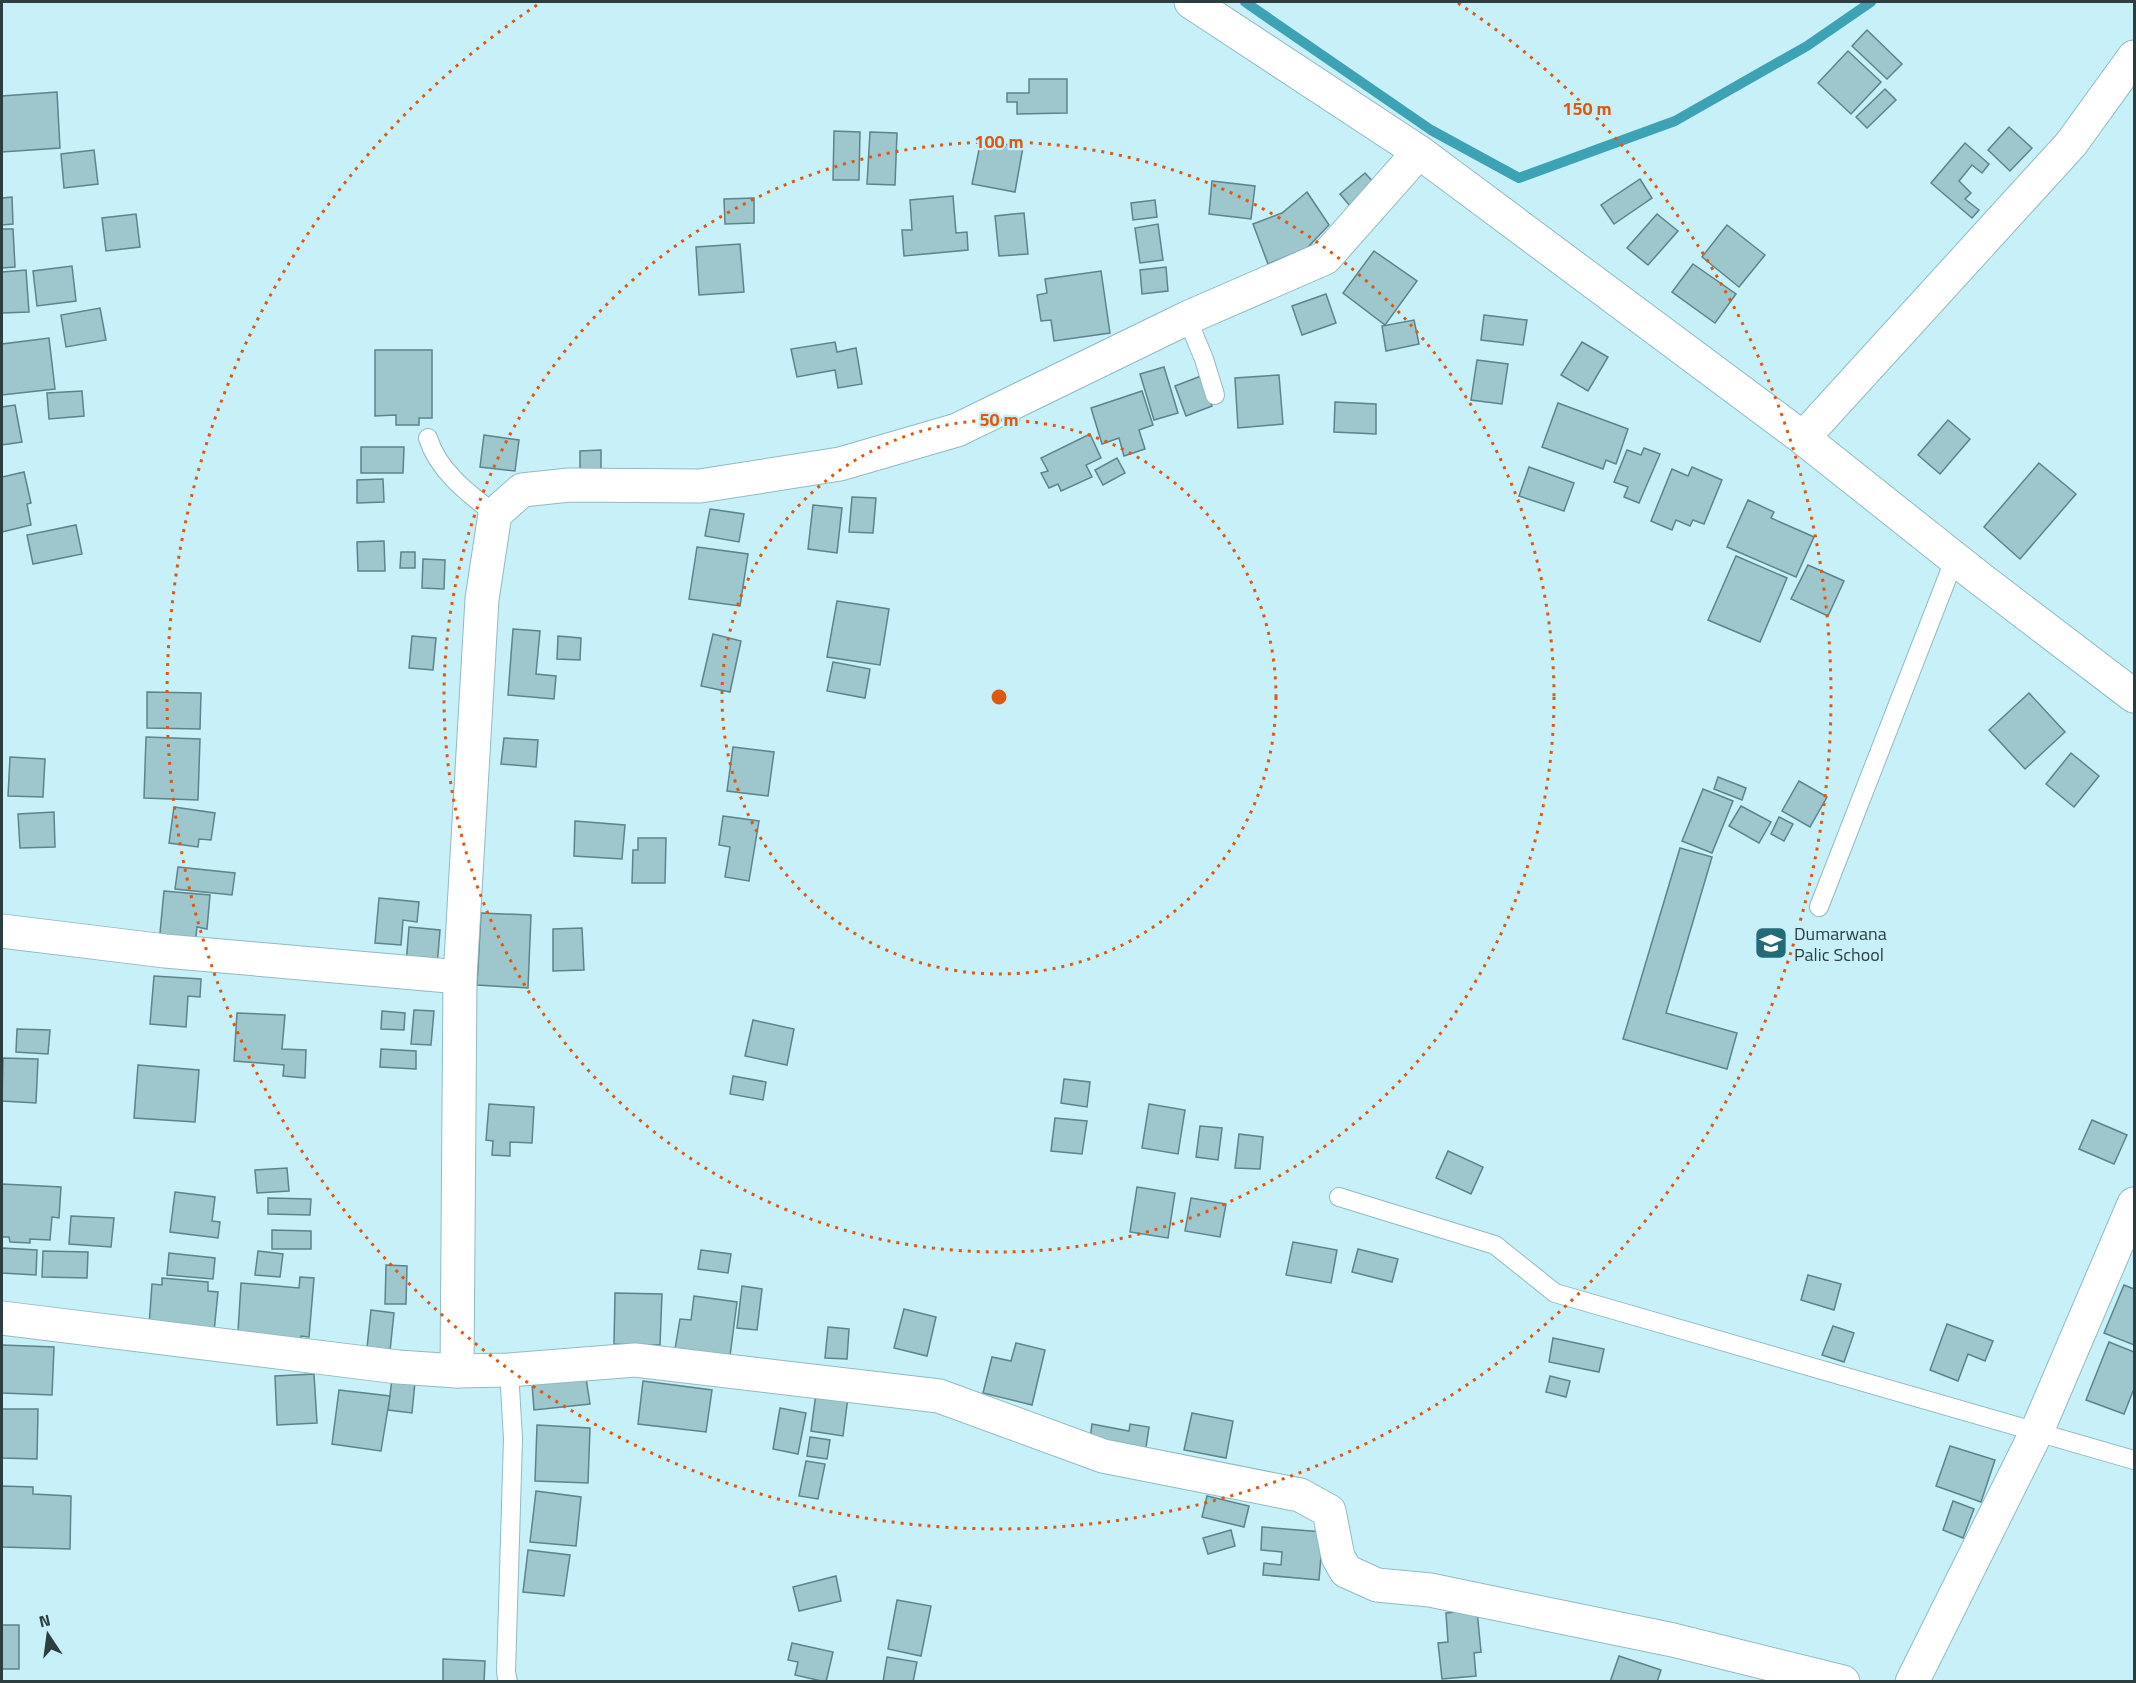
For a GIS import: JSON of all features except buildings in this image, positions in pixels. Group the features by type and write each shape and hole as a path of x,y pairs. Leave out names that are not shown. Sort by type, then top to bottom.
{"street":[{"path":"1191,2 1419,152 1803,438 2134,696"},
{"path":"1803,438 2071,144 2134,57"},
{"path":"457,1371 460,977 482,599 495,514 522,490 569,485 700,486 840,464 957,430 1187,318 1325,258 1419,152"},
{"path":"2,931 165,951 460,977"},
{"path":"1912,1682 2037,1431 2134,1204"},
{"path":"2,1318 398,1367 457,1371 509,1370 635,1360 939,1396 1103,1456 1300,1495 1329,1511 1338,1557 1346,1571 1377,1585 1430,1590 1639,1633 1843,1682"}],"lane":[{"path":"1187,318 1204,359 1215,395"},
{"path":"428,438 433,454 447,471 470,495 495,514"},
{"path":"1819,907 1955,558"},
{"path":"1339,1197 1495,1245 1555,1293 2134,1460"},
{"path":"507,1682 513,1439 509,1370"}],"waterway":[{"path":"1245,2 1431,130 1519,178 1675,121 1807,46 1871,2"}],"place":[{"name":"Dumarwana Palic School","path":"1771,943"}]}
